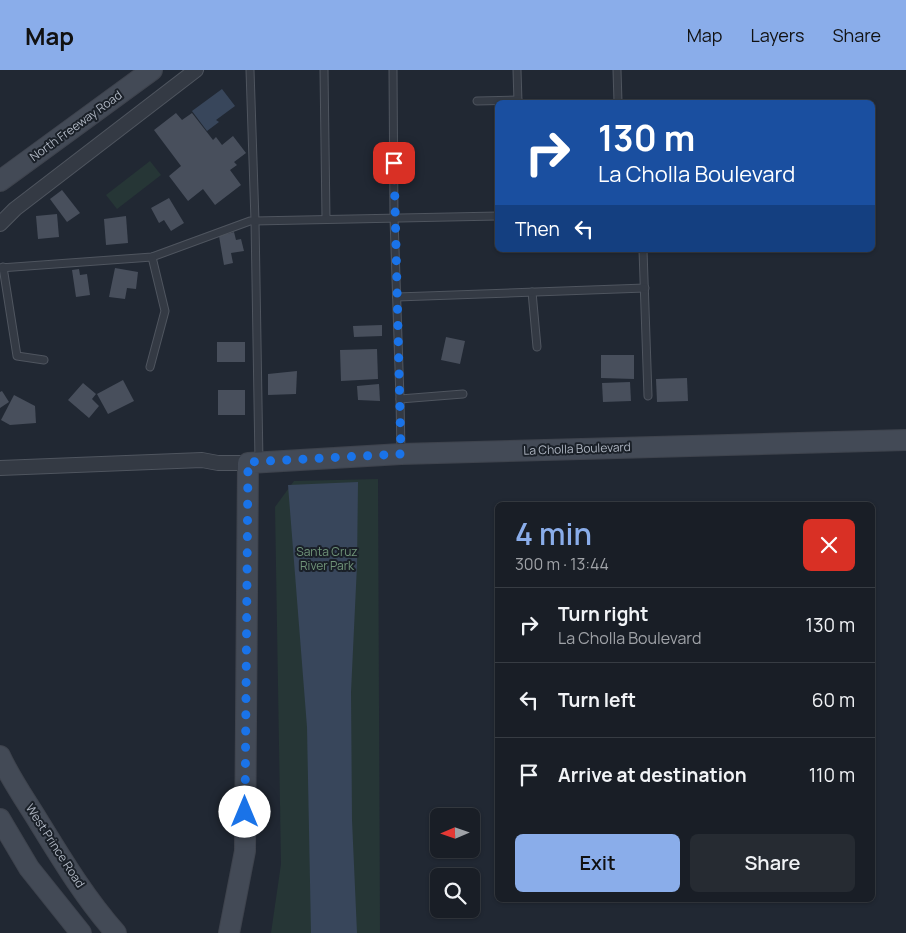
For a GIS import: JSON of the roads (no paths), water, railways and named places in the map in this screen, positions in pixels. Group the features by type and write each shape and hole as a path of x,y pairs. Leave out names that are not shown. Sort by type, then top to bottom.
{"street":[{"name":"North Freeway Road","path":"0,181 152,70"},
{"path":"0,224 15,209 196,70"},
{"name":"La Cholla Boulevard","path":"254,462 401,454 906,440"},
{"path":"0,468 202,460 254,462 245,851 229,933"},
{"name":"West Prince Road","path":"0,756 7,771 58,854 100,916 116,933"},
{"path":"0,820 29,868 81,933"}],"lane":[{"path":"250,70 255,220 254,462"},
{"path":"324,70 326,219"},
{"path":"393,70 394,218 401,454"},
{"path":"517,70 518,100"},
{"path":"617,70 618,100"},
{"path":"477,102 495,102"},
{"path":"44,360 17,356 1,267 152,257 255,220 495,216"},
{"path":"644,252 648,396"},
{"path":"150,367 165,311 152,257"},
{"path":"397,297 645,288"},
{"path":"532,292 537,347"},
{"path":"400,399 464,394"}],"water":[{"path":"222,89 235,106 216,120 219,122 207,131 192,111"},
{"path":"358,482 357,565 351,692 352,820 357,933 311,933 307,727 288,485"}],"park label":[{"name":"Santa Cruz River Park","path":"327,559"}]}
